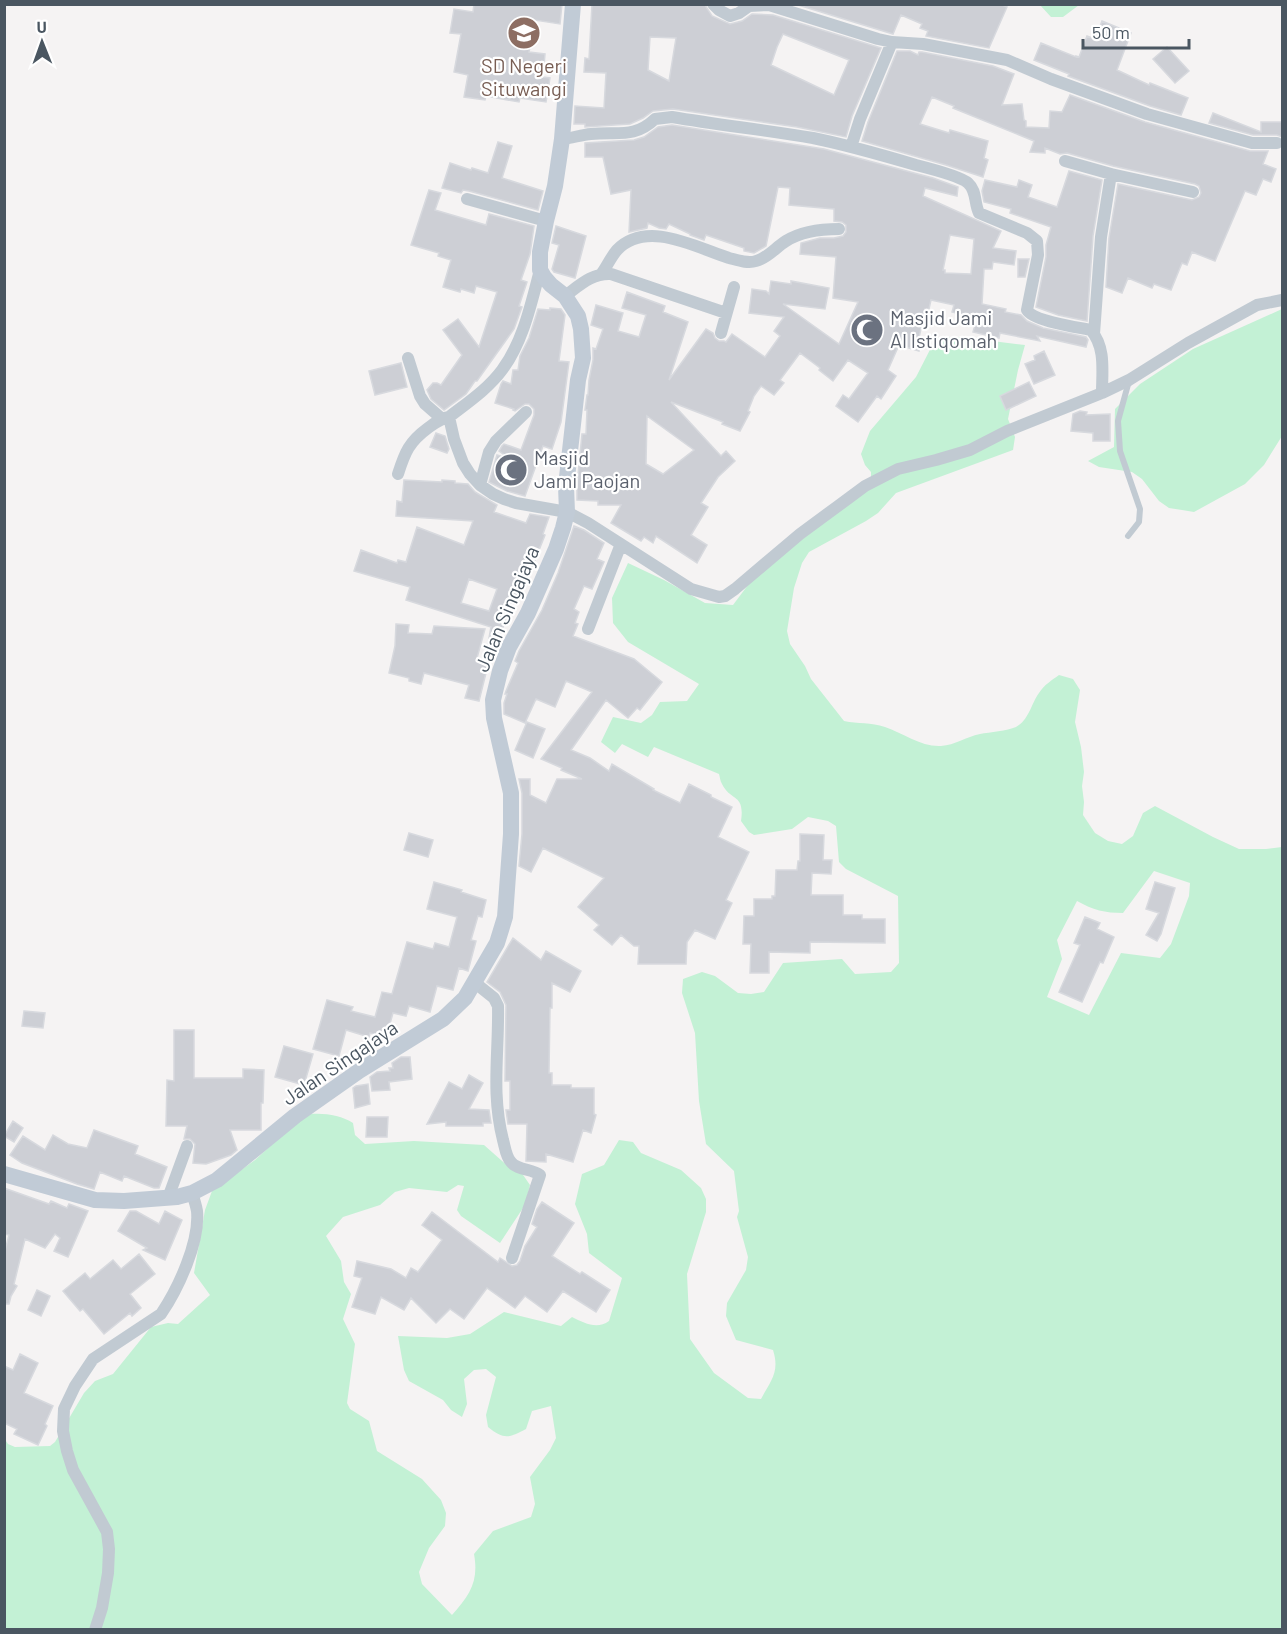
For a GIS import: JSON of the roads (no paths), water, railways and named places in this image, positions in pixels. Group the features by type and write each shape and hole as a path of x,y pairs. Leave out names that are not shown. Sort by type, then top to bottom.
{"street":[{"path":"713,4 730,16 749,6 770,5 892,42 923,44 1007,60 1051,79 1147,114 1252,143 1277,143"},
{"path":"398,474 404,454 415,438 484,388 500,372 512,355 531,304 540,270 540,252 555,186 562,140 573,5"},
{"path":"851,147 860,119 892,42"},
{"path":"562,140 592,134 633,133 655,119 665,117 814,138 934,170 967,182 973,189 979,213 1027,233 1037,241 1038,255 1028,313 1037,318 1091,330 1100,346 1102,393"},
{"path":"1065,161 1111,174 1193,192"},
{"path":"1094,334 1101,237 1111,174"},
{"path":"467,199 546,221"},
{"path":"602,273 616,251 635,239 666,237 741,261 755,262 787,240 805,232 839,229"},
{"name":"Jalan Singajaya","path":"4,1174 95,1200 168,1198 192,1193 217,1180 295,1116 359,1071 444,1019 465,998 497,944 505,917 511,834 511,793 494,718 494,693 510,647 528,613 556,549 567,512 567,486 578,380 583,358 578,316 565,296 551,285 540,270"},
{"path":"565,296 593,276 602,273 627,278 726,313"},
{"path":"721,333 734,287"},
{"path":"408,358 420,396 425,404 445,417 463,463 480,485 504,500 567,512 691,589 713,596 725,596 865,486 898,469 970,450 1008,431 1102,393 1129,380 1188,343 1257,305 1282,300"},
{"path":"480,485 489,452 496,441 526,412"},
{"path":"588,629 621,544"},
{"path":"474,982 494,999 498,1006 495,1102 506,1151 510,1162 540,1175 512,1258"},
{"path":"168,1198 186,1146"},
{"path":"95,1629 102,1608 108,1573 107,1532 73,1470 63,1431 64,1409 75,1386 93,1359 161,1314 169,1303 182,1276 196,1234 197,1211 192,1193"}],"lane":[{"path":"1128,536 1140,522 1140,509 1120,451 1118,421 1129,380"}],"place":[{"name":"SD Negeri Situwangi","path":"524,33"},
{"name":"Masjid Jami Al Istiqomah","path":"867,330"},
{"name":"Masjid Jami Paojan","path":"511,470"}]}
